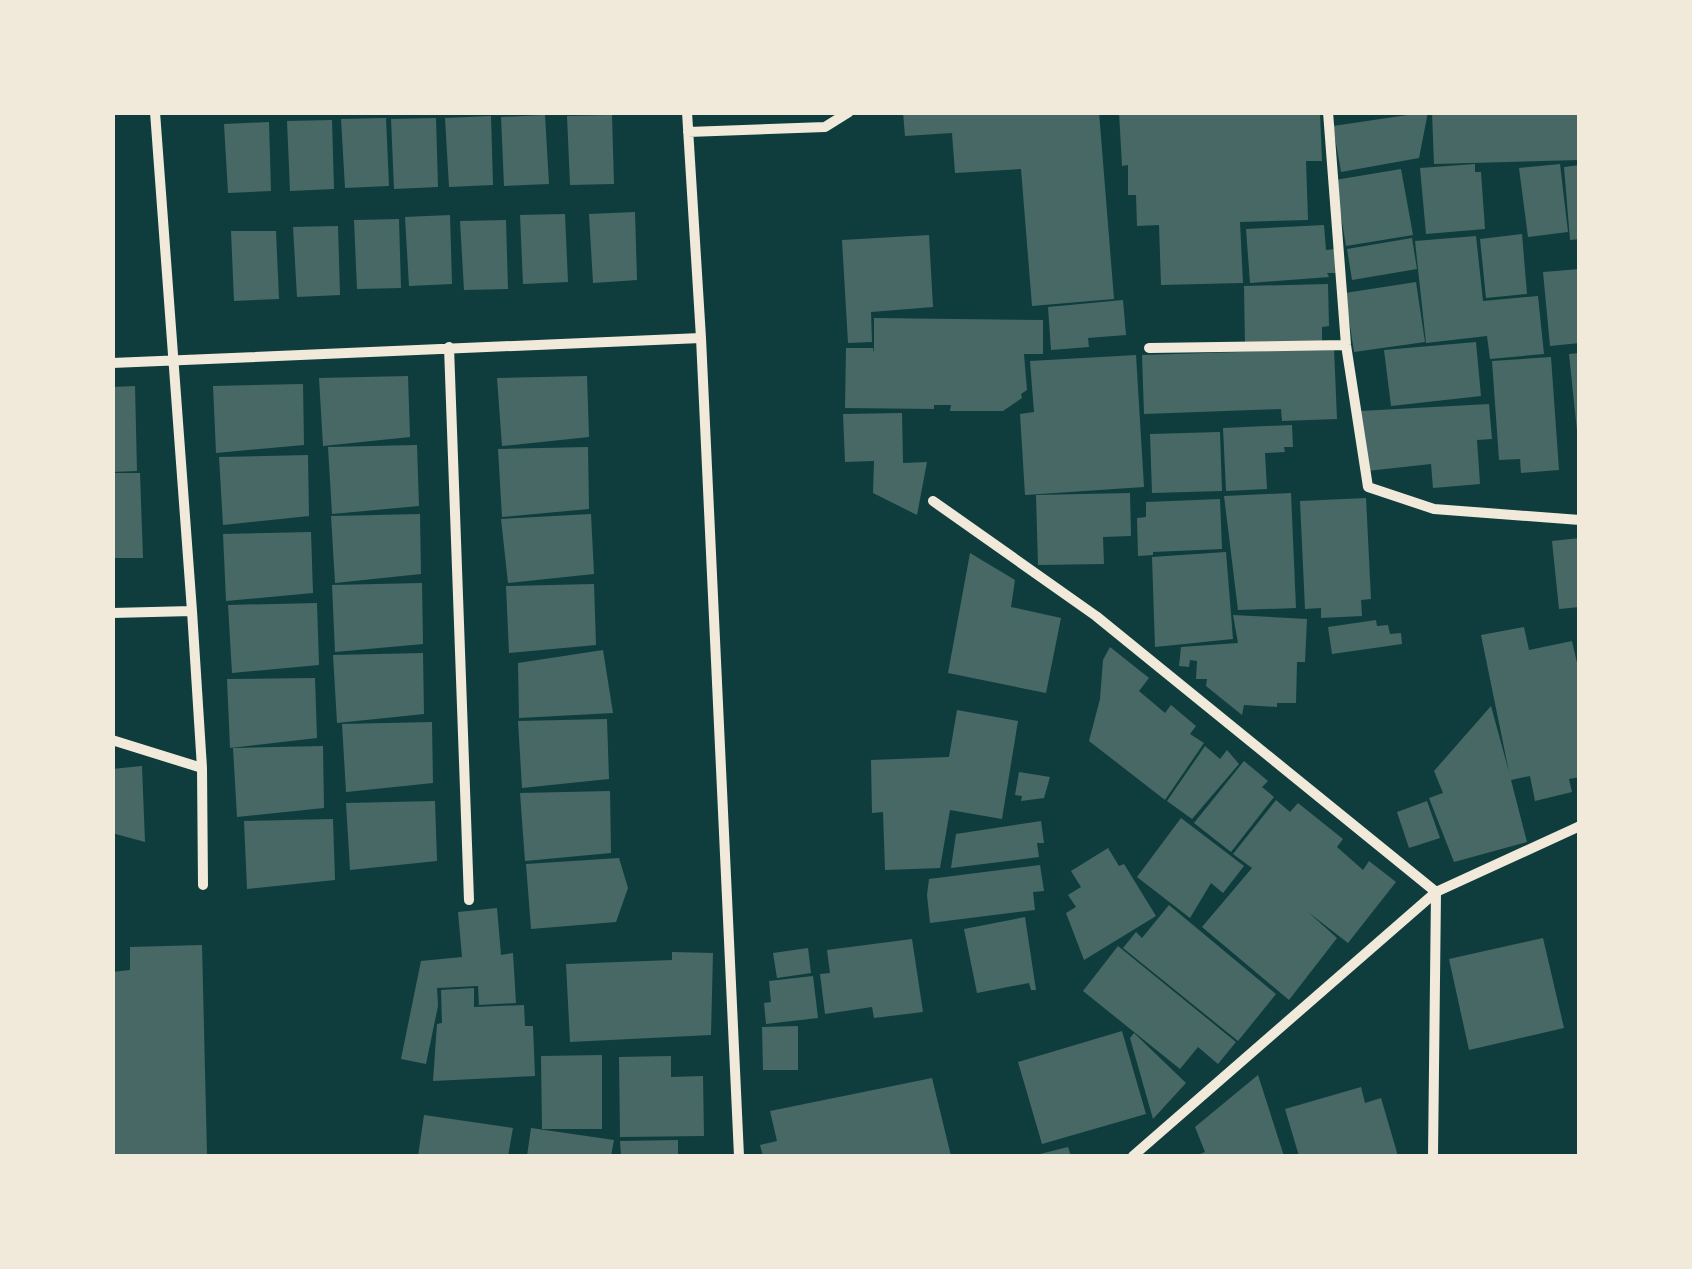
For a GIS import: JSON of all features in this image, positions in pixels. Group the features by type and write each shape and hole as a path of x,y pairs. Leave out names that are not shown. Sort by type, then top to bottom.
{"street":[{"path":"155,112 202,768 203,885"},
{"path":"687,112 739,1156"},
{"path":"688,132 826,127 849,112"},
{"path":"1328,112 1346,344 1368,487 1434,509 1580,520"},
{"path":"112,363 700,338"},
{"path":"1149,348 1346,344"},
{"path":"448,347 468,900"},
{"path":"934,501 1096,616 1436,892"},
{"path":"112,613 192,611"},
{"path":"112,740 202,768"},
{"path":"1133,1156 1436,892 1580,826"},
{"path":"1434,1156 1436,892"}],"building":[{"path":"903,112 1099,112 1114,299 1032,306 1021,169 955,173 952,133 905,136"},
{"path":"1119,112 1320,112 1322,161 1306,161 1308,220 1240,222 1243,283 1161,285 1159,225 1137,226 1136,195 1128,195 1128,165 1122,166"},
{"path":"1428,112 1419,158 1341,172 1333,126"},
{"path":"1432,112 1580,112 1580,160 1434,164"},
{"path":"545,115 549,184 504,186 501,117"},
{"path":"612,115 614,184 570,185 567,116"},
{"path":"491,116 493,185 449,187 445,118"},
{"path":"386,118 389,186 345,188 341,119"},
{"path":"436,118 438,187 394,189 391,119"},
{"path":"332,120 334,189 290,191 287,121"},
{"path":"269,122 271,191 228,193 224,124"},
{"path":"1475,164 1475,172 1481,172 1485,229 1426,234 1420,168"},
{"path":"1560,164 1568,232 1528,237 1519,168"},
{"path":"1580,165 1580,239 1570,240 1564,167"},
{"path":"1401,169 1413,235 1346,246 1335,180"},
{"path":"635,212 637,280 593,283 589,214"},
{"path":"565,214 568,282 523,284 520,215"},
{"path":"450,215 452,284 409,286 405,217"},
{"path":"399,219 401,288 357,289 354,220"},
{"path":"506,220 508,289 464,290 460,221"},
{"path":"1324,225 1326,250 1335,249 1336,273 1327,273 1329,277 1250,283 1246,229"},
{"path":"338,226 340,295 297,297 293,227"},
{"path":"231,231 276,231 279,299 234,301"},
{"path":"1522,234 1527,294 1486,298 1480,239"},
{"path":"929,235 933,307 871,312 872,342 848,343 842,240"},
{"path":"1476,236 1483,301 1538,296 1544,354 1490,359 1487,336 1426,343 1415,241"},
{"path":"1412,238 1417,269 1352,280 1347,249"},
{"path":"1580,269 1580,343 1550,346 1543,272"},
{"path":"1416,282 1425,342 1354,352 1345,293"},
{"path":"1328,284 1329,326 1322,327 1322,343 1245,345 1244,286"},
{"path":"1123,300 1126,335 1088,338 1089,347 1051,350 1048,307"},
{"path":"874,318 1043,320 1043,354 1024,354 1027,390 1003,411 950,411 951,405 934,405 934,409 845,408 846,348 873,348 874,353"},
{"path":"1476,342 1481,396 1391,406 1384,350"},
{"path":"1334,349 1337,419 1282,421 1281,409 1144,414 1142,355"},
{"path":"1580,353 1580,431 1577,431 1569,354"},
{"path":"1136,355 1144,487 1025,495 1020,414 1034,412 1030,361"},
{"path":"1551,357 1559,470 1521,473 1520,459 1499,460 1492,361"},
{"path":"408,376 410,437 323,446 319,378"},
{"path":"587,376 589,437 502,446 497,378"},
{"path":"303,384 304,445 216,453 213,386"},
{"path":"135,386 137,471 112,472 112,387"},
{"path":"1489,404 1492,439 1477,440 1480,484 1433,488 1431,464 1367,471 1360,411"},
{"path":"902,413 903,463 927,462 917,515 873,493 874,461 845,462 843,414"},
{"path":"1292,425 1293,447 1284,447 1285,452 1265,453 1267,489 1226,491 1223,428"},
{"path":"1220,432 1222,491 1152,493 1150,434"},
{"path":"417,445 419,506 332,514 328,447"},
{"path":"588,447 589,509 502,517 498,449"},
{"path":"308,455 309,516 223,525 219,457"},
{"path":"112,473 140,473 143,558 112,558"},
{"path":"1130,493 1131,536 1103,537 1104,564 1038,565 1036,495"},
{"path":"1291,493 1296,608 1238,610 1224,496"},
{"path":"1366,498 1371,599 1361,600 1362,616 1321,618 1321,608 1305,609 1300,501"},
{"path":"1220,499 1222,549 1138,556 1137,518 1146,517 1146,502"},
{"path":"420,514 421,574 335,583 331,516"},
{"path":"591,514 594,574 508,583 501,519"},
{"path":"311,532 313,593 226,601 223,534"},
{"path":"1580,538 1580,607 1559,609 1552,541"},
{"path":"1226,552 1233,639 1155,647 1152,557"},
{"path":"970,553 1015,580 1011,607 1061,618 1046,693 948,673"},
{"path":"422,583 423,644 335,652 332,585"},
{"path":"594,584 596,645 509,653 506,586"},
{"path":"317,603 319,665 232,673 228,605"},
{"path":"1233,615 1307,619 1305,662 1297,662 1296,703 1277,703 1277,707 1244,705 1242,715 1206,686 1207,679 1196,679 1197,661 1190,660 1189,667 1179,666 1181,647 1238,643"},
{"path":"1376,620 1377,626 1388,625 1390,634 1401,633 1402,644 1332,654 1328,627"},
{"path":"1524,627 1529,650 1572,641 1580,676 1580,777 1569,779 1572,792 1535,801 1530,776 1511,780 1527,842 1454,862 1429,798 1443,793 1434,771 1491,706 1509,772 1481,635"},
{"path":"1110,647 1149,678 1139,691 1165,713 1171,705 1196,726 1190,734 1204,743 1165,800 1089,741 1100,699 1103,660"},
{"path":"603,650 613,713 519,718 518,663"},
{"path":"423,653 424,714 337,723 333,655"},
{"path":"315,678 317,738 230,748 227,679"},
{"path":"957,710 1018,721 1002,819 950,810 940,868 885,870 883,812 872,813 871,760 949,757"},
{"path":"607,719 609,779 522,788 518,721"},
{"path":"432,722 433,783 346,792 342,724"},
{"path":"323,746 324,808 237,817 233,748"},
{"path":"1205,746 1220,759 1227,750 1239,764 1192,819 1167,801"},
{"path":"1244,761 1268,781 1262,787 1274,797 1231,852 1194,823"},
{"path":"142,766 145,842 112,833 112,769"},
{"path":"1019,772 1050,777 1044,798 1021,801 1022,796 1015,795"},
{"path":"610,791 611,853 525,861 520,793"},
{"path":"1276,800 1290,812 1298,803 1343,839 1337,847 1363,870 1369,861 1396,882 1348,943 1308,912 1337,938 1289,1000 1202,927 1252,868 1233,854"},
{"path":"435,801 437,861 350,870 346,803"},
{"path":"1427,801 1440,838 1409,848 1397,812"},
{"path":"1181,818 1244,866 1223,893 1211,883 1190,918 1137,877"},
{"path":"333,819 335,880 247,889 244,821"},
{"path":"1041,821 1044,843 1037,843 1039,857 951,868 956,834"},
{"path":"1108,848 1119,866 1124,864 1156,916 1084,960 1066,913 1076,907 1068,895 1081,887 1071,871"},
{"path":"619,858 628,888 616,922 531,929 526,864"},
{"path":"1040,865 1044,891 1033,892 1035,910 930,923 929,879"},
{"path":"1169,905 1276,994 1238,1041 1123,948 1136,932 1142,938"},
{"path":"497,908 501,955 513,953 516,1003 479,1005 478,986 437,988 438,1006 426,1064 401,1059 421,961 462,957 458,912"},
{"path":"1025,917 1036,990 1031,990 1029,983 977,993 964,929"},
{"path":"1543,938 1564,1028 1469,1050 1449,959"},
{"path":"912,939 923,1012 874,1018 872,1007 825,1014 820,974 830,973 827,950"},
{"path":"202,945 207,1154 112,1156 112,972 130,970 130,947"},
{"path":"1118,946 1236,1042 1218,1064 1198,1047 1180,1069 1083,991"},
{"path":"808,948 811,973 777,978 773,953"},
{"path":"672,952 713,953 711,1035 570,1042 566,964 672,960"},
{"path":"813,976 818,1018 766,1024 764,1003 771,1002 769,981"},
{"path":"474,988 474,1007 524,1005 525,1026 533,1026 535,1076 433,1081 437,1024 442,1023 441,990"},
{"path":"798,1026 798,1070 763,1070 762,1027"},
{"path":"1122,1031 1146,1114 1042,1144 1018,1062"},
{"path":"1134,1033 1186,1083 1153,1119 1130,1038"},
{"path":"602,1055 602,1129 542,1129 541,1056"},
{"path":"671,1056 671,1077 703,1076 704,1136 620,1137 619,1057"},
{"path":"1258,1075 1284,1156 1195,1156 1205,1152 1195,1127"},
{"path":"932,1078 951,1156 763,1156 760,1145 777,1141 770,1111"},
{"path":"1361,1087 1365,1103 1381,1098 1398,1156 1299,1156 1285,1109"},
{"path":"424,1115 513,1128 508,1156 418,1156"},
{"path":"531,1128 614,1140 611,1156 527,1156"},
{"path":"678,1140 678,1156 621,1156 620,1141"},
{"path":"1068,1147 1071,1156 1036,1156 1036,1155"}]}
